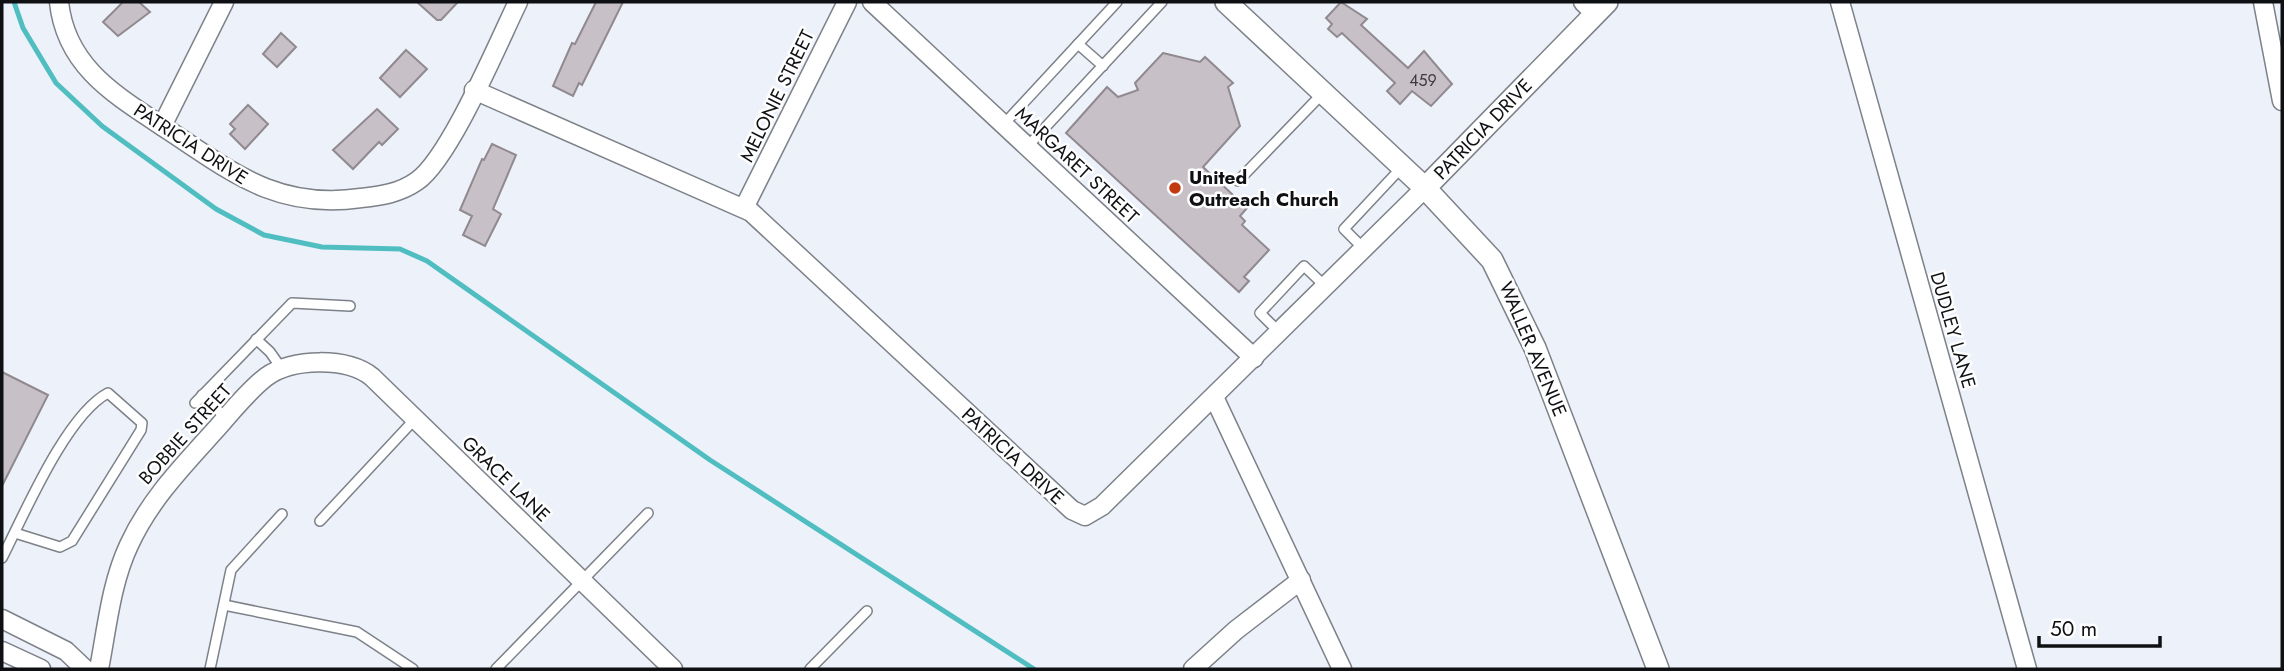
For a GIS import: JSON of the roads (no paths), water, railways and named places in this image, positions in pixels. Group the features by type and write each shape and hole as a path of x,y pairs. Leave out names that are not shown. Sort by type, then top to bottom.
{"street":[{"name":"PATRICIA DRIVE","path":"59,2 68,40 81,64 114,94 269,192 303,200 323,201 379,196 403,189 426,174 443,151 474,90 744,208 1078,514 1092,514 1097,510 1280,333 1425,188 1595,6"},
{"path":"162,126 224,2"},
{"path":"474,90 518,2"},
{"name":"MELONIE STREET","path":"744,208 847,2"},
{"name":"MARGARET STREET","path":"872,2 1254,358"},
{"name":"WALLER AVENUE","path":"1228,2 1425,188 1492,260 1521,314 1658,669"},
{"name":"DUDLEY LANE","path":"1840,2 2026,669"},
{"path":"2263,2 2282,101"},
{"name":"GRACE LANE","path":"286,368 350,365 363,369 673,669"},
{"name":"BOBBIE STREET","path":"99,669 117,578 142,518 166,484 226,418 267,377 286,368"},
{"path":"1214,397 1342,669"},
{"path":"1193,669 1236,630 1301,580"},
{"path":"2,619 66,651 85,669"},
{"path":"2,651 41,669"}],"lane":[{"path":"1003,124 1117,2"},
{"path":"1027,147 1162,2"},
{"path":"1078,44 1103,66"},
{"path":"1238,181 1323,93"},
{"path":"1364,249 1344,229 1402,167"},
{"path":"1280,333 1260,313 1304,266 1326,287"},
{"path":"226,418 198,399 292,303 350,306"},
{"path":"256,340 286,368"},
{"path":"2,558 62,442 100,398 108,393 142,423 141,430 72,541 60,547 15,533"},
{"path":"320,521 415,419"},
{"path":"496,669 648,513"},
{"path":"210,669 236,563 282,514"},
{"path":"224,605 348,628 413,669"},
{"path":"810,669 867,611"}],"waterway":[{"path":"14,2 23,28 56,83 102,126 216,209 264,235 322,247 400,249 427,261 710,460 1034,669"}],"place":[{"name":"United Outreach Church","path":"1175,188"}]}
